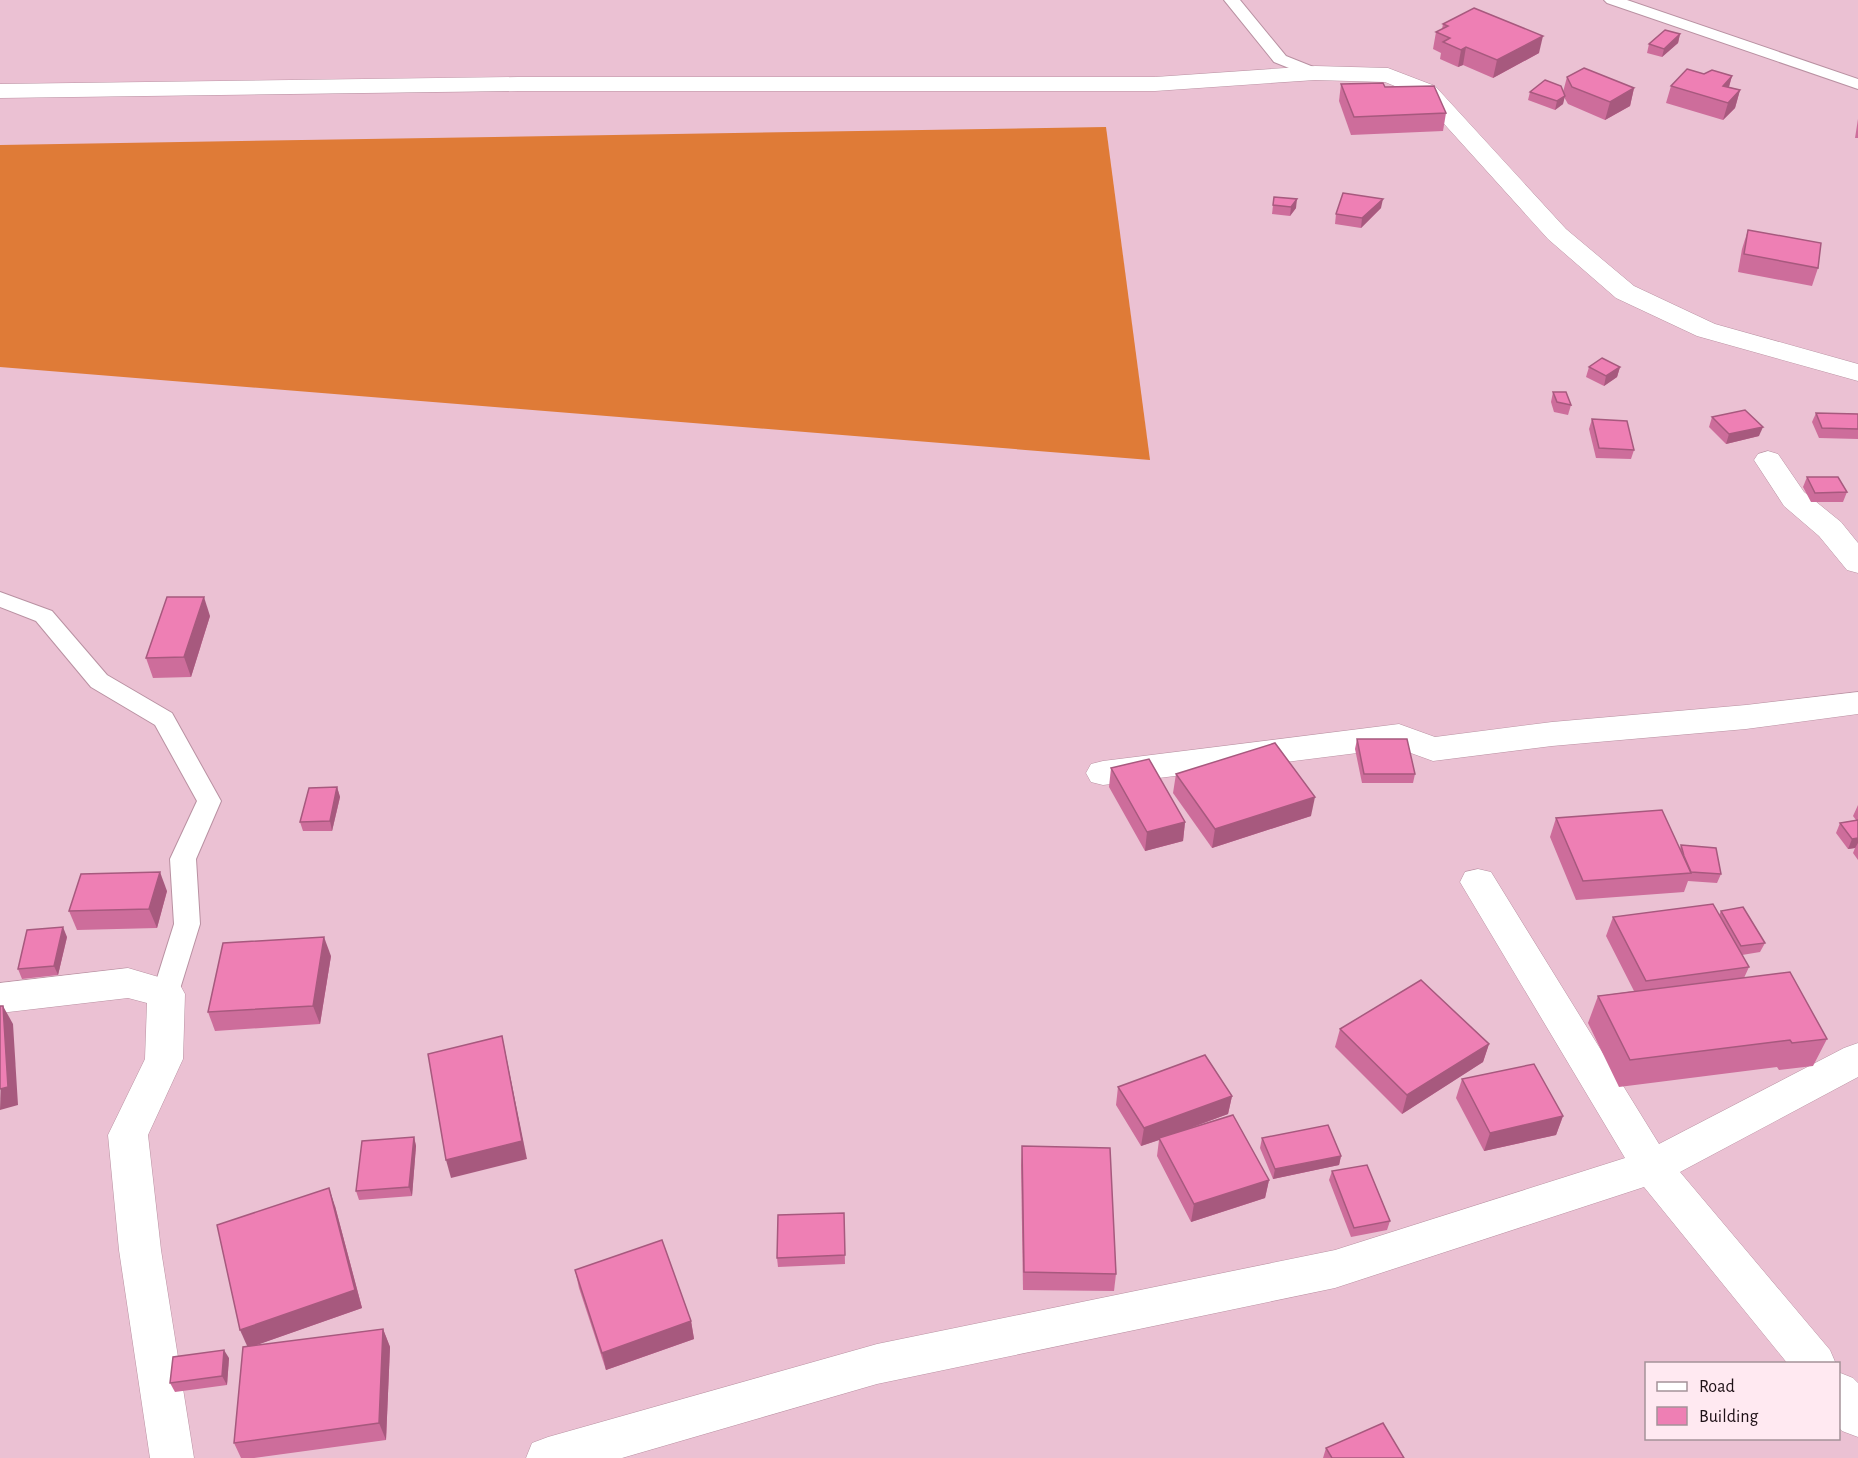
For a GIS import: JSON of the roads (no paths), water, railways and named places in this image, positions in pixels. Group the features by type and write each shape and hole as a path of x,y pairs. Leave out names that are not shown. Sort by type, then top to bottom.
{"street":[{"path":"0,91 518,84 1155,84 1315,73 1388,75 1427,91 1557,234 1625,292 1706,330 1858,373"},
{"path":"1768,460 1794,499 1830,529 1858,563"},
{"path":"1103,773 1399,736 1433,749 1552,734 1746,717 1858,703"},
{"path":"1478,882 1652,1167 1813,1362"},
{"path":"0,998 128,983 166,994 164,1059 128,1135 141,1250 172,1458"},
{"path":"548,1458 877,1364 1335,1269 1652,1167 1858,1059"},
{"path":"1840,1393 1858,1416"}],"lane":[{"path":"1232,0 1280,59 1315,73"},
{"path":"1612,0 1858,84"},
{"path":"0,598 44,615 99,681 164,719 209,801 183,859 187,924 166,994"},
{"path":"626,1458 654,1428"}]}
